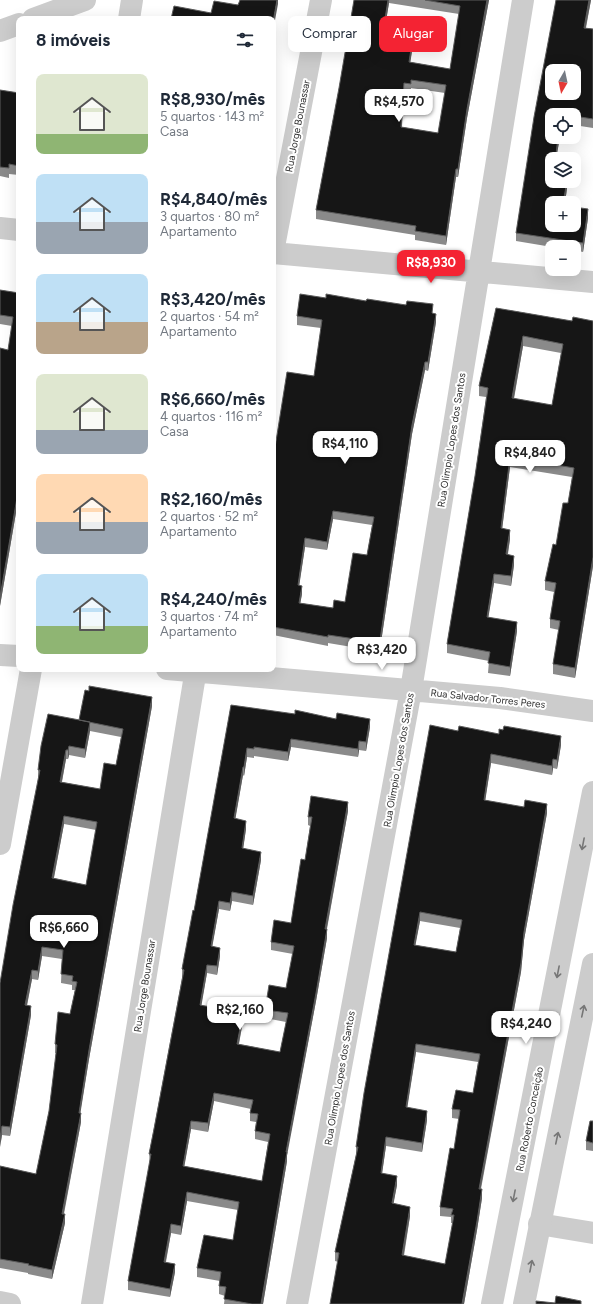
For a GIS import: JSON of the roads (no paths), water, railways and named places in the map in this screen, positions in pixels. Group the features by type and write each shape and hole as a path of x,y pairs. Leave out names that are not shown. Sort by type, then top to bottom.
{"street":[{"path":"41,16 85,0"},
{"path":"129,16 132,0"},
{"name":"Rua Jorge Bounassar","path":"276,236 321,0"},
{"name":"Rua Olimpio Lopes dos Santos","path":"297,1304 410,690 523,0"},
{"path":"0,31 16,25"},
{"path":"0,228 16,230"},
{"path":"276,252 593,282"},
{"path":"0,654 16,656"},
{"path":"0,844 30,672"},
{"name":"Rua Jorge Bounassar","path":"92,1304 196,672"},
{"name":"Rua Salvador Torres Peres","path":"217,672 500,698 593,711"},
{"name":"Rua Roberto Conceição","path":"492,1304 593,792"},
{"path":"524,1304 539,1224 593,964"},
{"path":"539,1224 593,1234"},
{"path":"0,1302 10,1304"}]}
